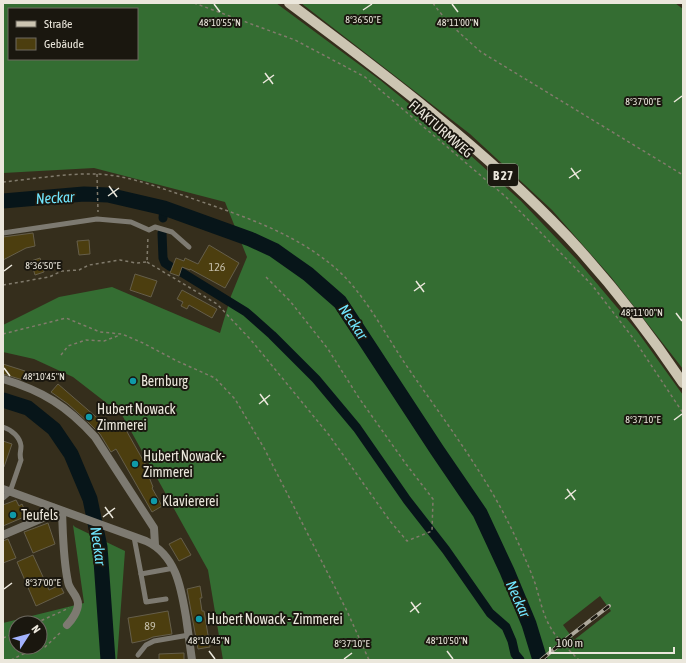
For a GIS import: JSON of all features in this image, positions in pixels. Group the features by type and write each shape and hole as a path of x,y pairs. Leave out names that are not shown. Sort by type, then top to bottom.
{"main road":[{"name":"B 27","path":"289,3 428,109 519,190 566,236 600,274 645,330 683,383"}],"street":[{"path":"3,379 21,384 42,393 57,402 87,428 95,437 154,528 155,545"},
{"path":"7,490 155,545 164,553 174,568 179,582 192,660"},
{"path":"3,535 58,510"},
{"path":"58,510 66,574 69,587 76,597 78,604 72,621 67,625"}],"lane":[{"path":"3,233 98,220 131,222 149,230 155,227 172,232 189,247"},
{"path":"3,427 13,432 19,442 21,448 19,454 22,460 3,498"},
{"path":"134,537 146,602 166,599"},
{"path":"141,574 174,568"},
{"path":"138,655 146,645 154,641 189,636"}],"path":[{"name":"FLAKTURMWEG","path":"194,3 296,40 365,77 506,197 592,285 633,338 683,413"},
{"path":"432,3 461,35 481,52 683,175"},
{"path":"3,182 97,174 127,178 242,216 283,233 333,266 352,285 370,309 405,364 468,454 498,504 526,558 546,619 552,631 579,660"},
{"path":"97,174 98,209"},
{"path":"147,262 149,230"},
{"path":"3,285 49,277 62,271 79,270 89,265 120,260 136,263 147,262 217,304 250,340 328,435 390,521 407,541 432,531 433,499 406,464 328,349 290,301 266,277"},
{"path":"3,334 66,318 100,332 122,334 143,342 177,361 215,378 235,399 264,448 347,611 369,660"},
{"path":"61,355 68,346 86,340 104,341 122,334"},
{"path":"48,618 78,604"},
{"path":"11,660 23,654 45,647 67,625"}],"green space":[{"path":"3,3 276,3 380,80 459,145 521,201 577,260 637,331 683,395 683,660 223,660 208,570 122,415 73,377 34,359 3,352 3,325 59,297 112,287 220,333 231,296 247,257 225,202 94,168 3,173","holes":["600,596 611,611 574,640 563,625"]},
{"path":"301,3 675,3 683,9 683,369 611,277 552,210 470,134"},
{"path":"73,525 125,551 117,660 3,660 3,623 8,622 8,655 48,655 48,615 35,615 84,603"}],"building":[{"path":"33,233 35,246 26,248 3,260 3,237"},
{"path":"89,240 90,254 79,255 77,241"},
{"path":"209,245 239,263 225,288 190,269 182,267 179,276 170,273 176,258 184,261 185,258 198,264"},
{"path":"40,258 44,272 35,275 31,261"},
{"path":"135,274 157,281 151,297 130,290"},
{"path":"182,290 217,309 212,318 189,305 187,309 181,306 183,302 177,299"},
{"path":"3,364 25,371 23,380 3,374"},
{"path":"58,384 110,429 119,423 124,431 126,430 152,476 149,477 153,487 152,488 162,506 152,512 116,449 111,452 100,434 88,422 68,404 51,392"},
{"path":"3,441 12,444 4,467 3,466"},
{"name":"Teufels","path":"16,500 19,506 22,504 25,511 22,513 24,517 3,526 3,505"},
{"path":"48,523 55,544 33,553 24,532"},
{"path":"181,538 191,555 179,561 169,544"},
{"path":"8,539 16,558 3,563 3,541"},
{"path":"33,555 49,590 60,585 64,593 36,606 17,562"},
{"name":"Hubert Nowack - Zimmerei","path":"200,586 202,611 204,611 210,647 198,649 187,589"},
{"path":"168,611 172,634 153,637 132,643 128,618"},
{"path":"184,653 184,660 159,660 159,654"}],"waterway":[{"name":"Neckar","path":"3,201 84,194 108,195 164,208 250,239 274,250 308,274 340,302 480,513 507,571 529,624 540,660"},
{"path":"163,218 164,208"},
{"path":"162,233 163,258 165,263 171,267"},
{"path":"181,272 246,312 272,335 316,379 357,428 407,500 446,550 490,613 506,627 512,641 515,654 520,660"},
{"name":"Neckar","path":"3,400 28,408 54,429 71,454 90,499 100,547 108,660"}],"railway":[{"path":"541,660 609,606"}],"place":[{"name":"Bernburg","path":"133,381"},
{"name":"Hubert Nowack Zimmerei","path":"89,417"},
{"name":"Hubert Nowack- Zimmerei","path":"135,464"},
{"name":"Klaviererei","path":"154,501"},
{"name":"Teufels","path":"13,515"},
{"name":"Hubert Nowack - Zimmerei","path":"199,619"}]}
